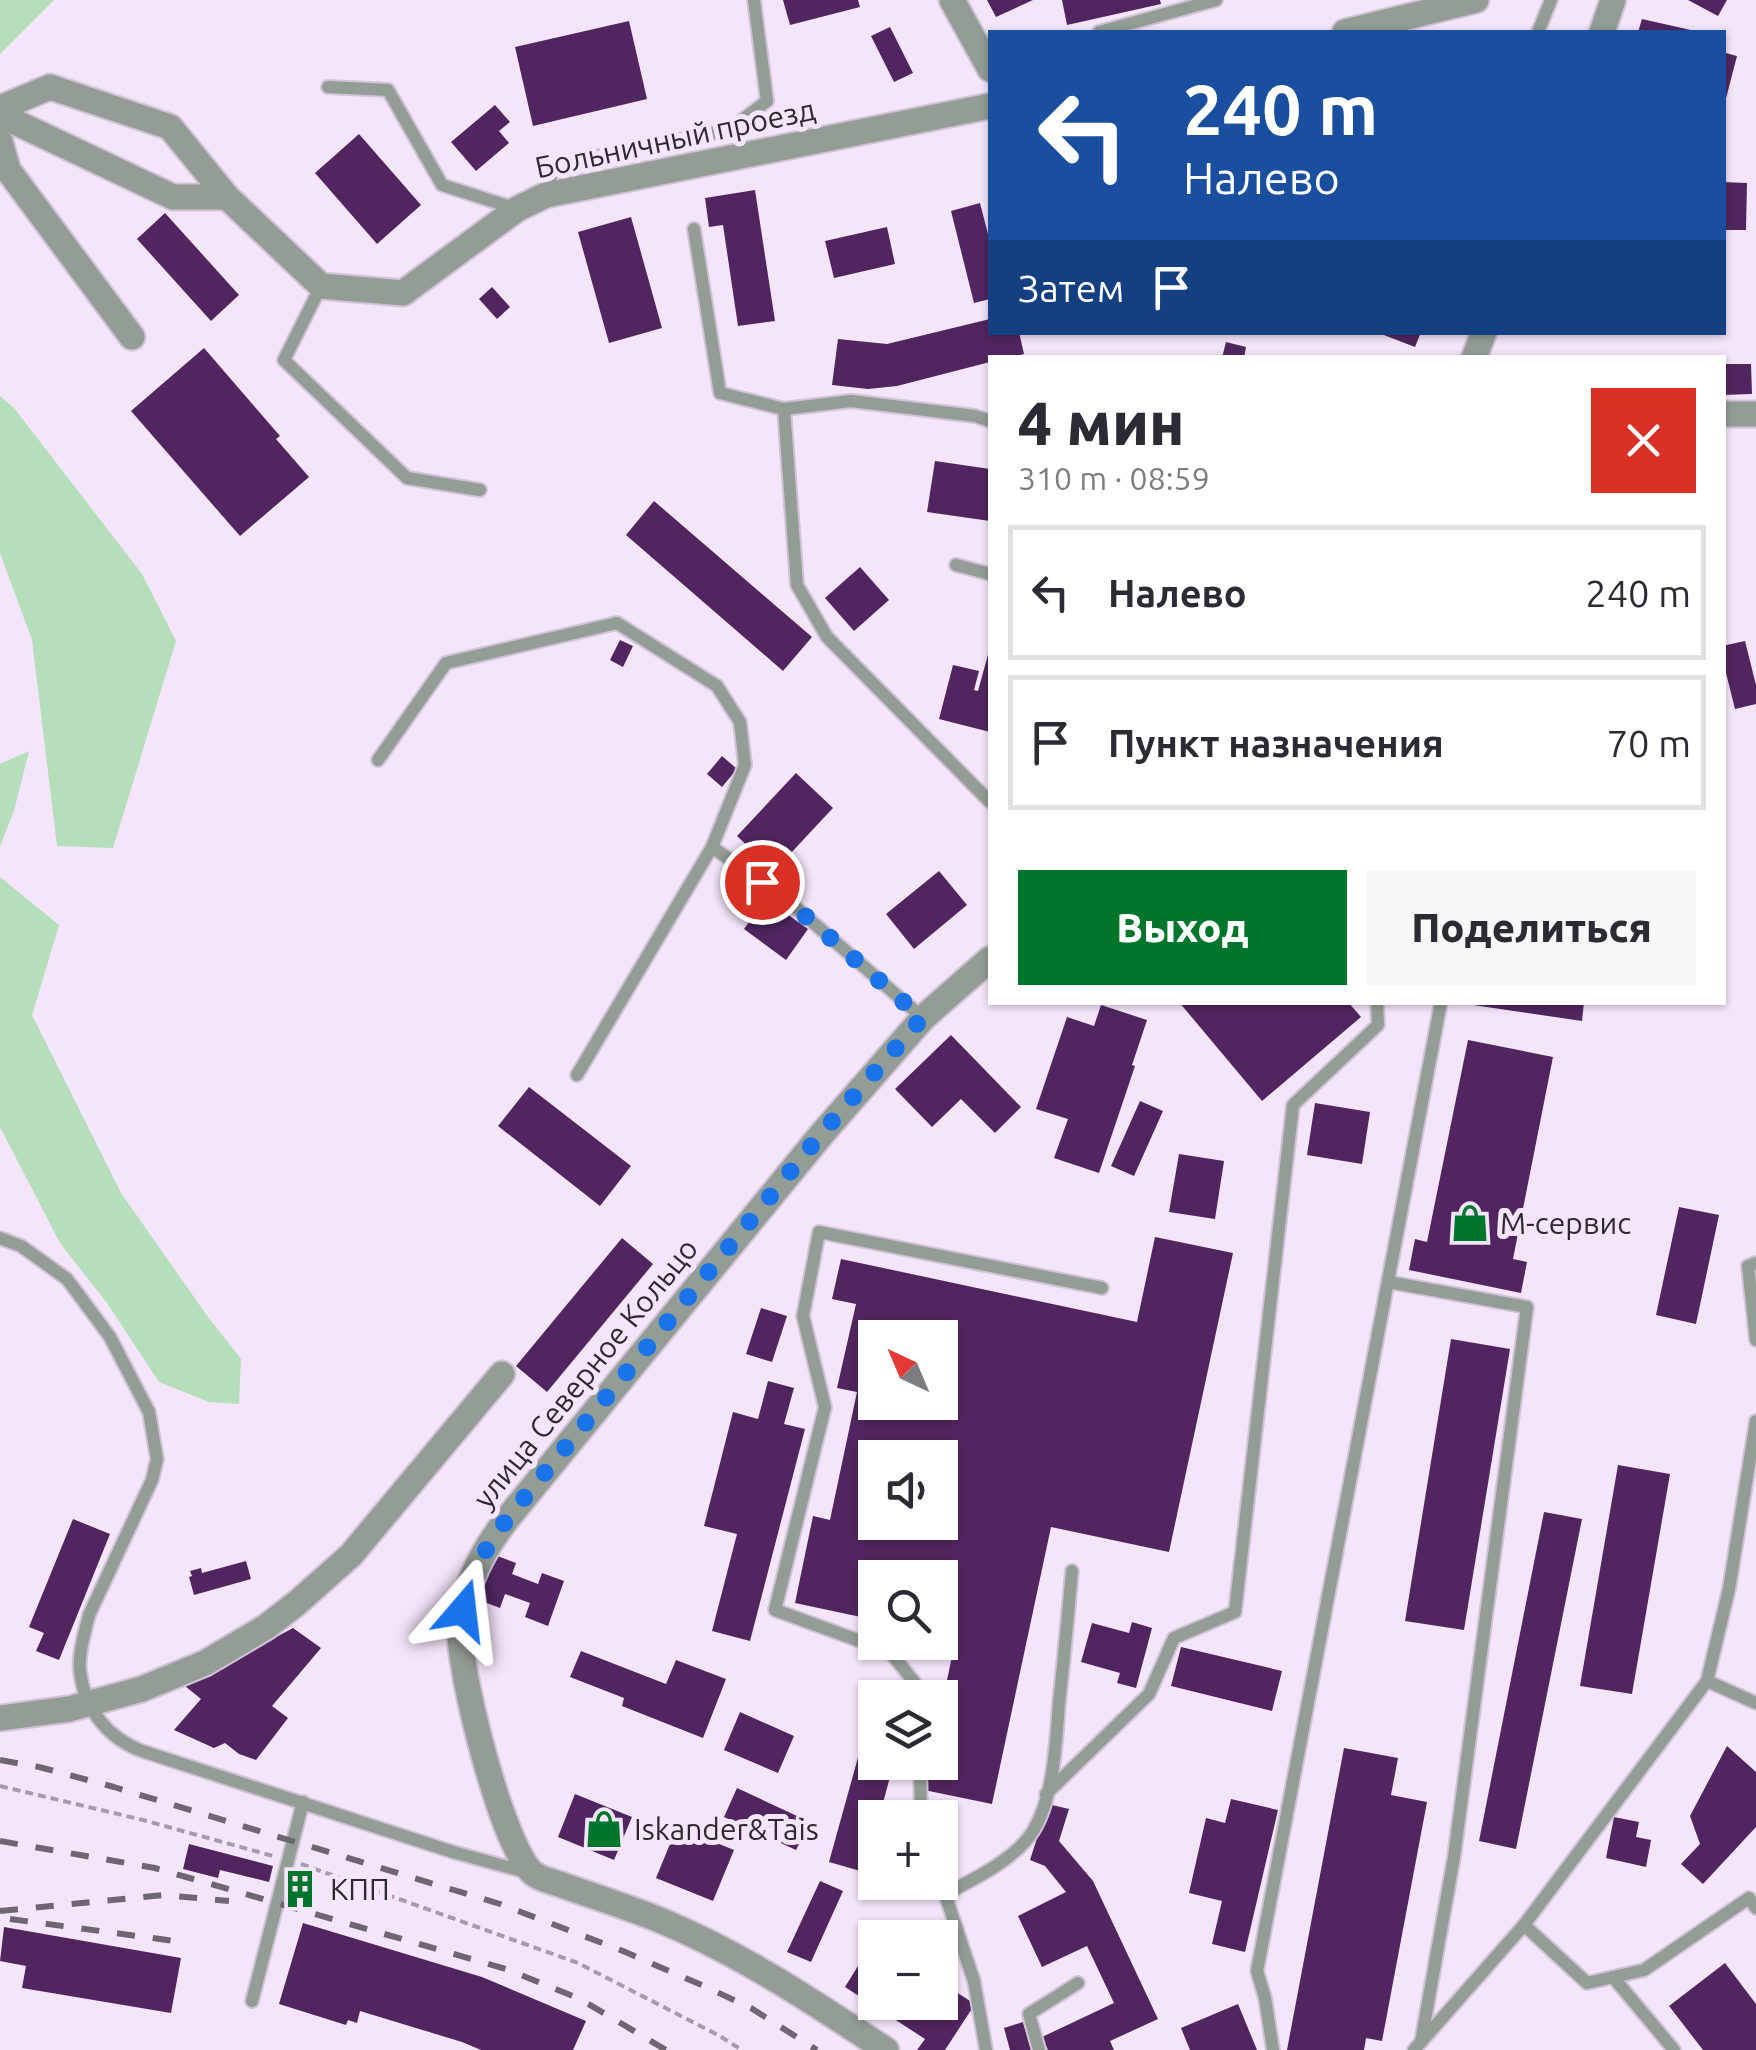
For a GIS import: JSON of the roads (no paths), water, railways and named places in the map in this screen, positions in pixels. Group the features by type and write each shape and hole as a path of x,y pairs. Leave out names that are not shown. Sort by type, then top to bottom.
{"street":[{"path":"952,0 988,64"},
{"path":"1353,30 1476,0"},
{"path":"1603,30 1613,0"},
{"path":"0,111 50,87 170,127 227,198 321,286"},
{"name":"Больничный проезд","path":"321,286 403,293 517,209 546,195 988,106"},
{"path":"0,111 173,197 227,198"},
{"path":"0,141 8,170 132,338"},
{"path":"1726,414 1756,414"},
{"name":"улица Северное Кольцо","path":"534,1874 502,1816 463,1670 460,1629 476,1565 507,1519 821,1134 922,1018 988,961"},
{"path":"0,1718 68,1709 142,1689 205,1663 266,1626 350,1555 502,1374"},
{"path":"534,1874 710,1942 886,2050"}],"lane":[{"path":"546,195 554,166 729,130 767,101 754,0"},
{"path":"1106,30 1216,0"},
{"path":"1539,30 1551,0"},
{"path":"328,87 388,90 442,185 517,209"},
{"path":"694,229 720,393 784,408 852,402 988,420"},
{"path":"321,286 284,360 407,478 480,490"},
{"path":"784,408 797,585 826,637 988,800"},
{"path":"956,565 988,573"},
{"path":"378,760 446,664 617,623 717,686 740,722 746,765 712,847 576,1075"},
{"path":"712,847 787,900 922,1018"},
{"path":"1046,1794 1148,1694 1174,1638 1235,1612 1293,1105 1378,1026 1377,1005"},
{"path":"1273,2050 1257,1971 1439,1005"},
{"path":"913,1680 890,1652 775,1610 825,1407 803,1316 818,1232 1102,1288"},
{"path":"0,1238 21,1246 67,1279 110,1337 149,1412 157,1458 152,1480 89,1614 84,1633 80,1670 90,1704 104,1726 124,1744 453,1852 534,1874"},
{"path":"1756,1263 1748,1266 1756,1340"},
{"path":"1388,1282 1528,1307 1454,1857 1418,2046"},
{"path":"1418,2046 1524,1925 1708,1681 1730,1590 1756,1421"},
{"path":"958,1887 994,1866 1034,1829 1055,1752 1072,1571"},
{"path":"1708,1681 1756,1703"},
{"path":"252,2002 304,1802"},
{"path":"1524,1925 1587,1982 1644,1970 1749,1898 1756,1908"},
{"path":"948,1900 974,1981 986,2050"},
{"path":"1614,1977 1674,2050"},
{"path":"1039,2050 1029,2014 1078,1983"}],"railway":[{"path":"0,1760 114,1787 500,1904 706,1987 751,2008 817,2050"},
{"path":"0,1841 155,1868 506,1969 580,1999 666,2050"},
{"path":"0,1911 163,1895 229,1901"},
{"path":"10,1919 175,1941"}],"place":[{"name":"М-сервис","path":"1470,1223"},
{"name":"Iskander&Tais","path":"604,1829"},
{"name":"КПП","path":"300,1889"}]}
